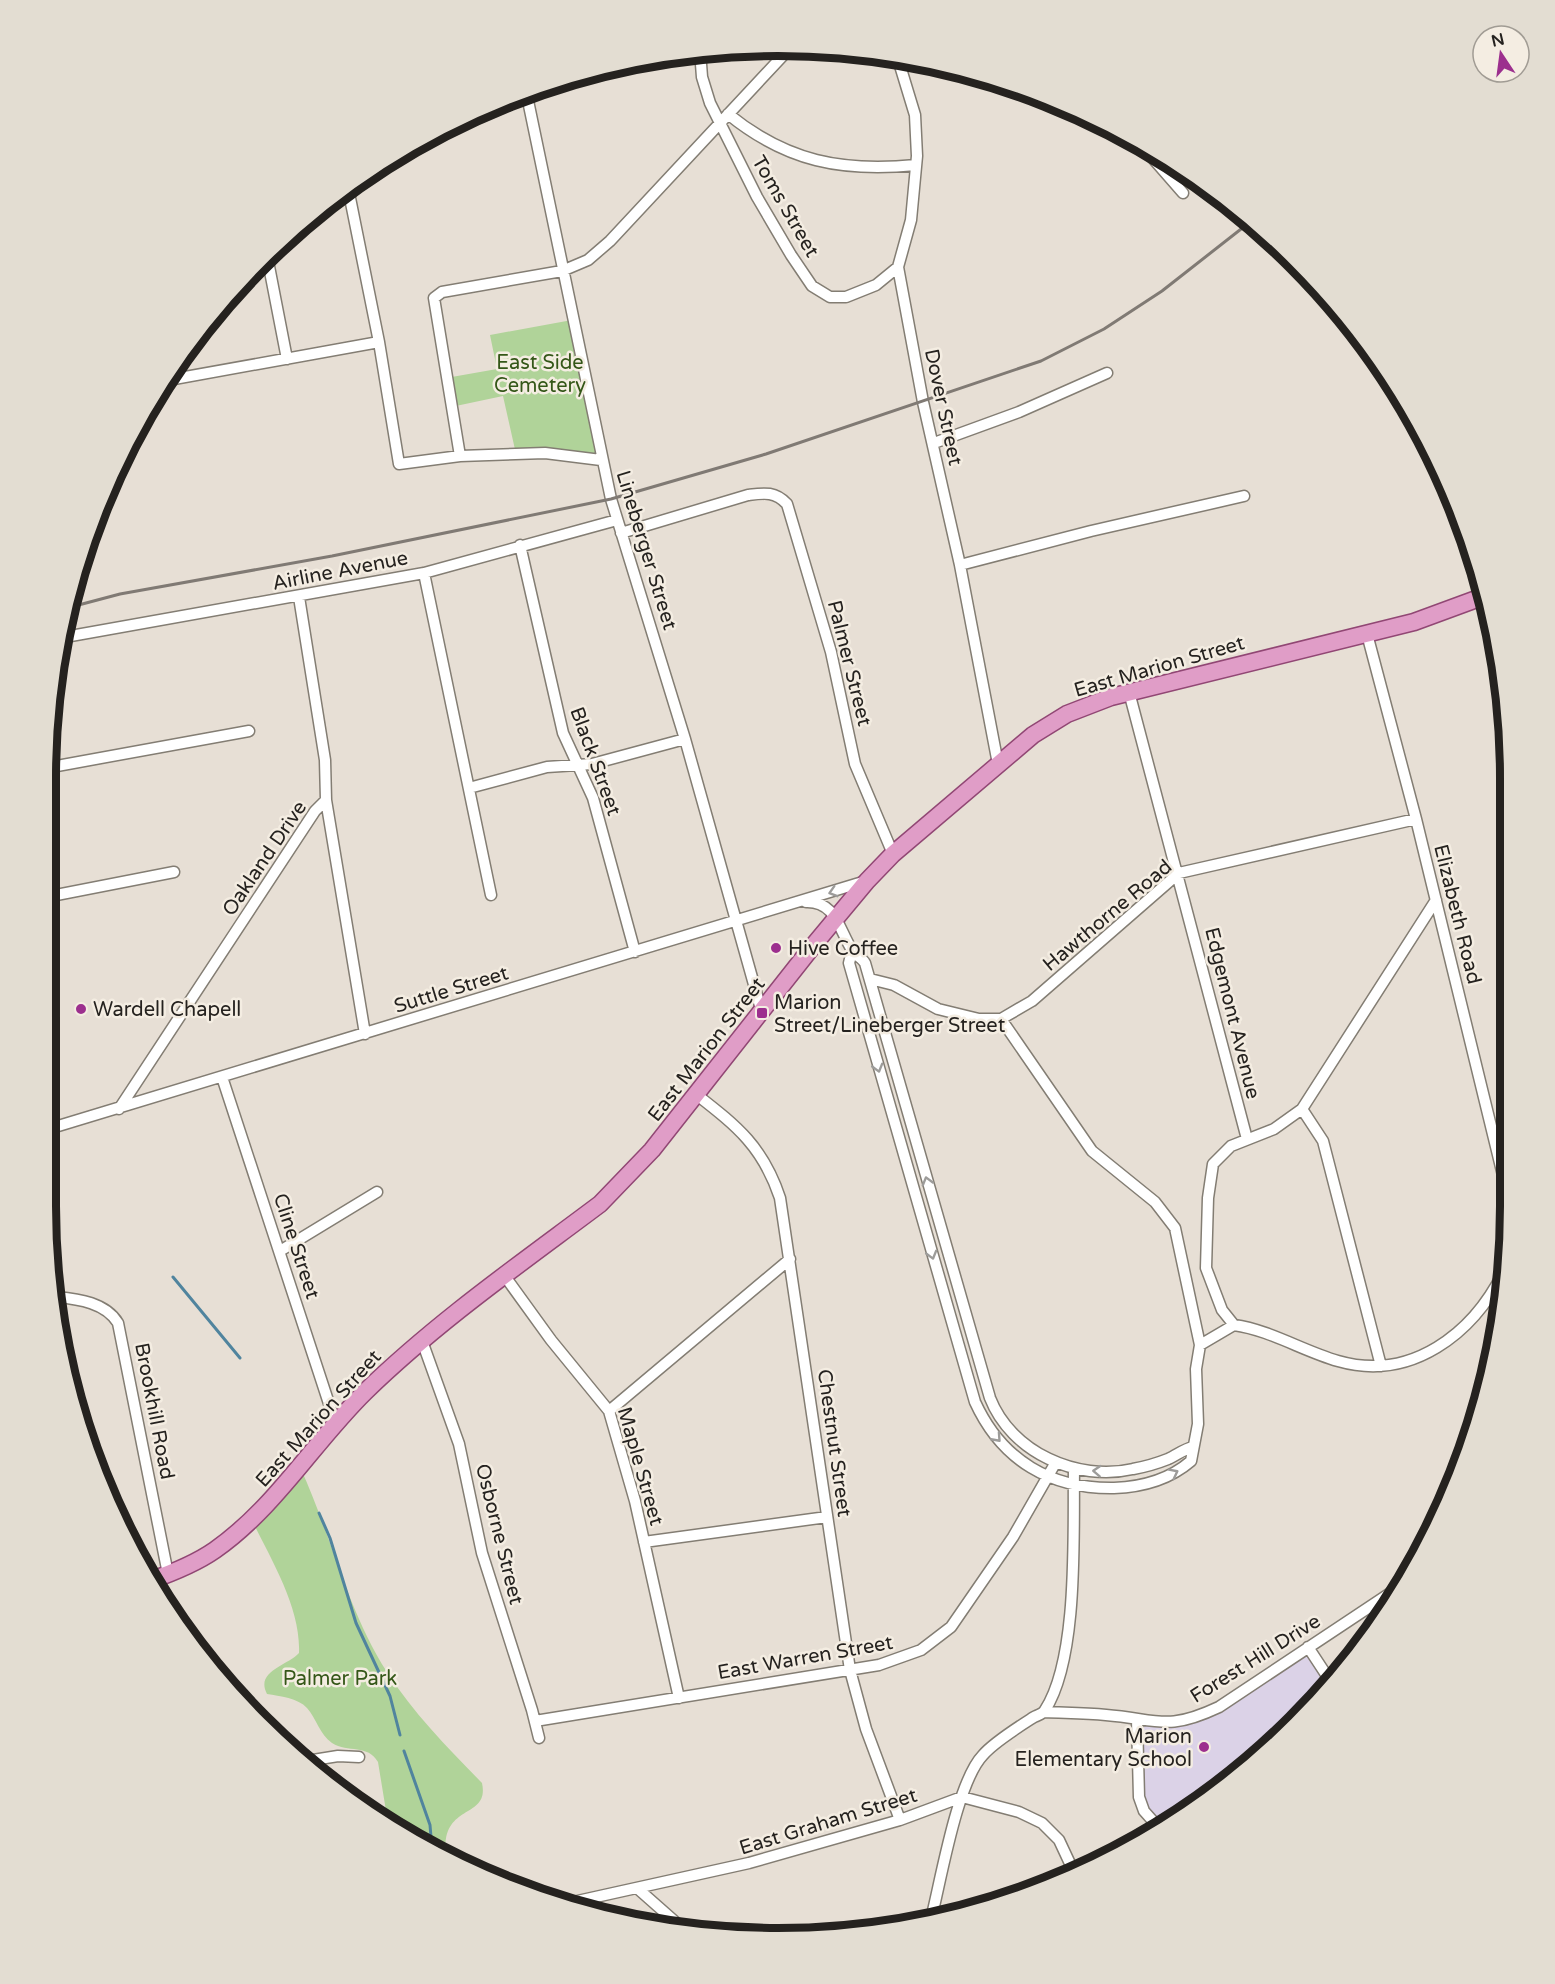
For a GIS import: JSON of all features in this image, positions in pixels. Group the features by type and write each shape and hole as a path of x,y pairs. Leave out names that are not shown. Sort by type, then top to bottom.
{"main road":[{"name":"East Marion Street","path":"158,1578 192,1564 239,1533 280,1492 363,1394 422,1341 504,1275 600,1204 652,1150 867,881 893,854 1033,735 1066,714 1129,692 1414,622 1477,599"}],"street":[{"path":"460,456 434,298 442,292 562,271 588,260 604,247 782,56"},
{"name":"Toms Street","path":"701,60 705,91 720,123 757,197 812,286 830,297 846,297 876,285 898,267"},
{"name":"Dover Street","path":"900,66 915,115 916,165 911,220 898,267 923,402 960,565 998,764"},
{"name":"Lineberger Street","path":"528,100 601,460 617,520 685,739 762,1013"},
{"path":"728,114 755,137 815,161 850,167 916,165"},
{"path":"1158,164 1183,192"},
{"path":"350,196 379,342 399,464 460,456 545,453 601,460"},
{"path":"269,265 287,359"},
{"path":"175,379 379,342"},
{"path":"934,443 1020,412 1107,373"},
{"name":"Palmer Street","path":"621,533 763,493 780,497 789,507 836,669 855,764 893,854"},
{"path":"960,565 1091,531 1244,496"},
{"name":"Airline Avenue","path":"69,636 424,573 617,520"},
{"name":"Black Street","path":"520,545 563,733 593,798 635,952"},
{"path":"424,573 491,895"},
{"name":"Oakland Drive","path":"119,1108 315,811 326,800 325,760 299,597"},
{"name":"Elizabeth Road","path":"1367,634 1416,819 1500,1163"},
{"name":"Edgemont Avenue","path":"1129,692 1179,873 1247,1139"},
{"path":"56,766 249,731"},
{"path":"469,788 547,767 592,764 685,739"},
{"path":"326,800 365,1034"},
{"name":"Hawthorne Road","path":"1001,1019 1032,1000 1179,873 1416,819"},
{"path":"56,895 174,873"},
{"name":"Suttle Street","path":"56,1127 867,881"},
{"path":"1436,900 1302,1110 1274,1129 1231,1146 1213,1164 1208,1198 1206,1268 1222,1310 1234,1325 1337,1361 1381,1366 1427,1352 1445,1343 1465,1328 1494,1289"},
{"path":"800,902 818,903 836,918 852,951 864,961 990,1398 999,1416 1026,1444 1056,1462 1074,1468 1131,1470 1169,1459 1193,1447"},
{"path":"852,951 849,963 975,1402 985,1424 1010,1451 1047,1477 1074,1486 1125,1487 1155,1481 1174,1474 1191,1461 1198,1424 1196,1369 1200,1345 1180,1242 1170,1220 1155,1202 1092,1151 1001,1019 978,1019 938,1010 894,985 870,979"},
{"name":"Cline Street","path":"222,1077 336,1425"},
{"name":"Chestnut Street","path":"697,1095 737,1129 765,1161 780,1198 850,1670 866,1729 900,1820"},
{"path":"1302,1110 1323,1141 1381,1366"},
{"path":"904,1156 919,1152"},
{"path":"280,1251 377,1192"},
{"path":"609,1411 790,1259"},
{"name":"Maple Street","path":"504,1275 578,1376 609,1411 644,1542 679,1698"},
{"name":"Brookhill Road","path":"62,1298 96,1305 109,1313 118,1323 168,1574"},
{"path":"1200,1345 1234,1325"},
{"path":"956,1336 971,1332"},
{"name":"Osborne Street","path":"422,1341 459,1444 482,1553 539,1738"},
{"name":"East Warren Street","path":"535,1721 850,1670 903,1658 929,1645 951,1627 1013,1538 1056,1462"},
{"path":"933,1911 962,1797 972,1773 985,1752 1045,1712 1062,1672 1068,1631 1074,1468"},
{"path":"644,1542 827,1517"},
{"name":"Forest Hill Drive","path":"1045,1712 1109,1715 1176,1723 1201,1716 1385,1596"},
{"path":"1308,1647 1326,1675"},
{"path":"1137,1720 1139,1797 1144,1811 1154,1822"},
{"path":"314,1760 338,1756 358,1757"},
{"path":"962,1797 1019,1812 1042,1823 1059,1840 1071,1866"},
{"name":"East Graham Street","path":"580,1901 749,1863 900,1820 962,1797"},
{"path":"637,1888 674,1921"}],"shaded area":[{"name":"Marion Elementary School","path":"1308,1647 1326,1675 1288,1717 1254,1749 1179,1807 1154,1822 1144,1811 1137,1720 1201,1716"}],"green space":[{"name":"East Side Cemetery","path":"572,320 601,460 516,454 503,396 451,407 446,378 497,369 490,335"},
{"name":"Palmer Park","path":"300,1467 350,1598 373,1648 408,1702 482,1783 483,1795 473,1808 450,1827 446,1838 446,1848 386,1814 378,1762 374,1756 332,1743 324,1736 310,1712 303,1705 288,1698 267,1694 264,1686 269,1674 299,1653 298,1636 290,1601 252,1520"}],"waterway":[{"path":"173,1277 240,1358"},
{"path":"319,1513 330,1538 356,1623 390,1696 400,1735"},
{"path":"404,1751 430,1825 430,1839"}],"railway":[{"path":"77,606 120,594 332,556 611,499 766,454 1041,361 1104,329 1162,291 1244,227"}],"place":[{"name":"Hive Coffee","path":"776,948"},
{"name":"Wardell Chapell","path":"81,1009"},
{"name":"Marion Street/Lineberger Street","path":"762,1013"},
{"name":"Marion Elementary School","path":"1204,1747"}]}
